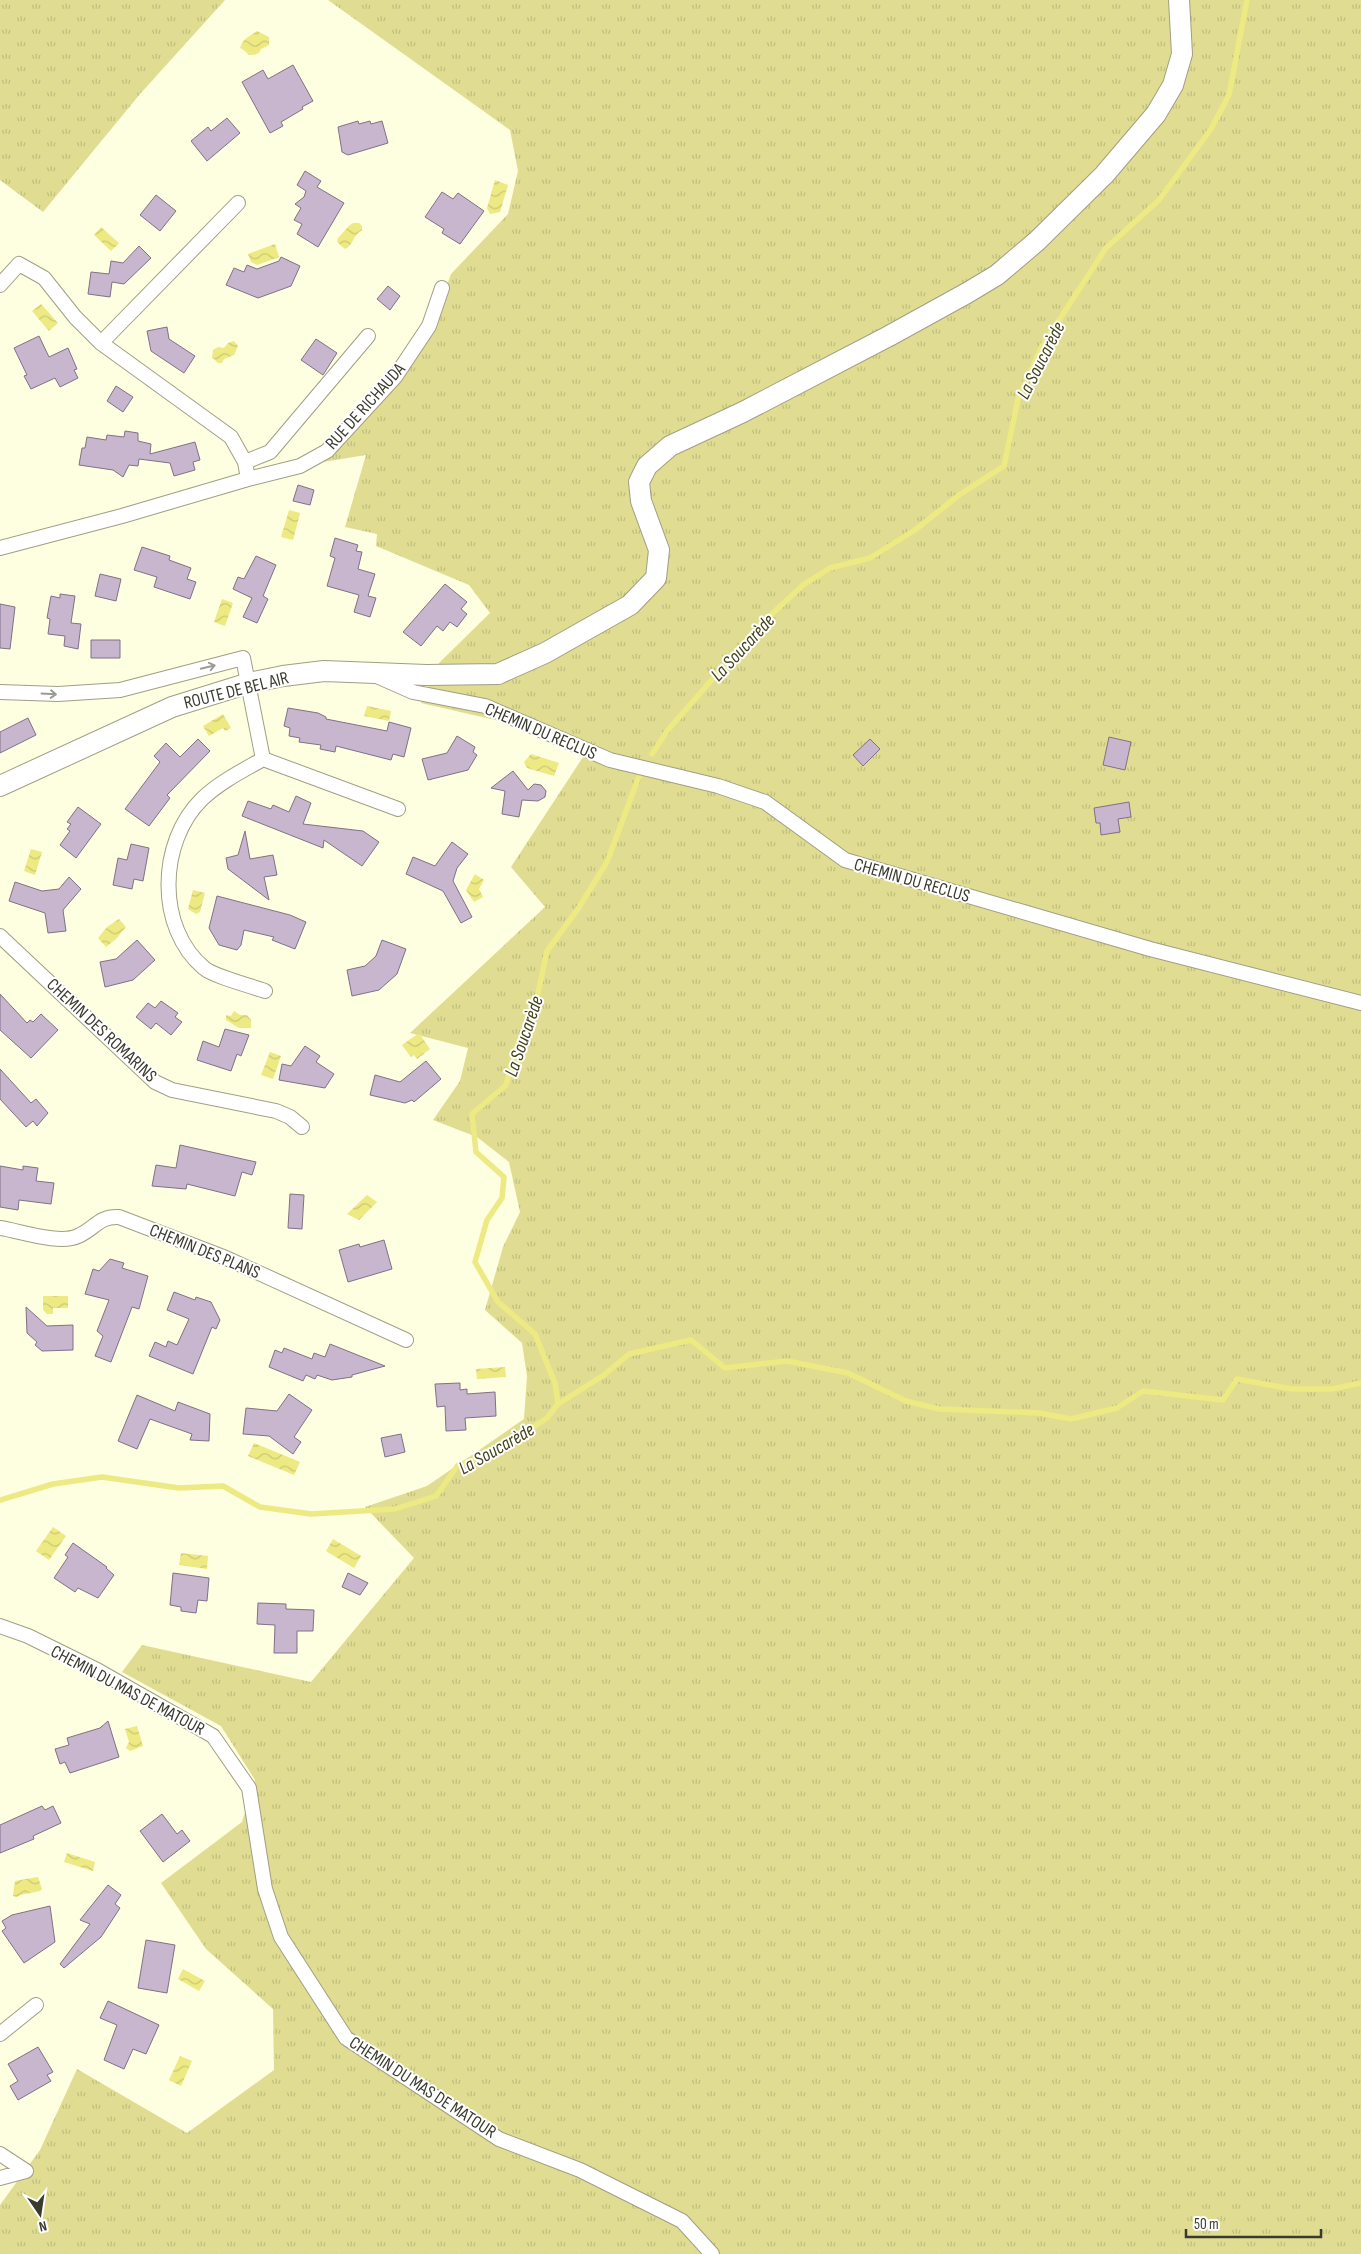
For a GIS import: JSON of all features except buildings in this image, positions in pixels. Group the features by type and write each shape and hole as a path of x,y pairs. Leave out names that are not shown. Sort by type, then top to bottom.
{"street":[{"name":"ROUTE DE BEL AIR","path":"0,786 172,707 249,683 324,672 498,674 545,653 630,605 656,578 659,550 642,501 639,482 647,466 670,446 743,412 889,336 990,279 1037,242 1104,175 1156,114 1173,85 1182,54 1179,0"},
{"path":"101,343 238,203"},
{"path":"0,285 19,264 44,278 74,317 101,343 231,438 245,462 248,479"},
{"name":"RUE DE RICHAUDA","path":"0,548 300,466 327,451 395,377 429,326 442,288"},
{"path":"245,462 270,452 368,336"},
{"path":"0,692 58,694 120,690 243,658 263,759"},
{"name":"CHEMIN DU RECLUS","path":"371,674 413,692 485,706 610,760 718,786 765,802 845,860 1131,944 1361,1003"},
{"path":"263,759 398,809"},
{"path":"263,759 222,783 201,800 185,822 175,847 168,894 172,919 182,943 205,970 265,991"},
{"name":"CHEMIN DES ROMARINS","path":"0,936 155,1082 172,1090 276,1111 290,1117 302,1127"},
{"name":"CHEMIN DES PLANS","path":"0,1228 64,1240 78,1237 108,1216 119,1216 226,1258 406,1340"},
{"name":"CHEMIN DU MAS DE MATOUR","path":"0,1626 28,1636 97,1670 213,1736 249,1788 265,1889 281,1938 346,2038 500,2139 580,2170 682,2220 712,2254"},
{"path":"0,2034 36,2005"},
{"path":"0,2154 26,2172 0,2178"}],"green space":[{"path":"0,0 225,0 140,94 43,212 0,180"},
{"path":"328,0 1361,0 1361,2254 0,2254 0,2205 40,2150 77,2069 187,2133 274,2070 273,2009 206,1949 161,1883 242,1822 255,1780 221,1726 122,1672 142,1645 311,1682 414,1558 365,1507 427,1486 524,1419 527,1376 522,1343 485,1310 503,1247 520,1212 509,1162 477,1137 433,1120 460,1081 468,1048 410,1033 545,907 511,867 583,757 504,722 421,703 438,664 490,613 469,585 376,546 377,534 345,527 366,455 323,462 401,378 432,327 451,274 508,214 518,171 510,130"}],"water":[{"path":"257,31 269,37 269,45 261,49 259,53 250,55 240,48 245,40"},
{"path":"495,180 508,185 500,212 490,214 487,208"},
{"path":"353,223 359,223 362,226 362,230 356,235 350,246 345,249 337,242 338,238"},
{"path":"101,227 119,243 111,251 94,235"},
{"path":"275,244 279,257 257,265 251,262 248,254"},
{"path":"41,304 58,323 49,331 32,311"},
{"path":"234,341 238,346 234,355 224,359 222,363 218,363 212,357 213,350 218,347 224,348 228,343"},
{"path":"289,510 300,513 293,540 281,537"},
{"path":"222,599 233,603 225,626 214,622"},
{"path":"367,706 391,711 389,721 364,716"},
{"path":"223,714 231,728 225,731 223,728 209,736 203,726"},
{"path":"531,754 559,763 554,776 527,768 524,762"},
{"path":"31,849 42,852 35,875 24,871"},
{"path":"475,874 484,880 479,889 483,897 474,902 466,890"},
{"path":"193,890 205,893 200,912 196,914 188,909"},
{"path":"119,919 126,927 106,947 98,938 107,927"},
{"path":"234,1011 240,1015 247,1015 251,1020 251,1028 239,1028 226,1020 226,1015 231,1016"},
{"path":"419,1033 430,1049 417,1059 414,1055 411,1057 402,1045"},
{"path":"270,1052 281,1056 273,1079 261,1075"},
{"path":"367,1195 377,1202 359,1220 347,1214"},
{"path":"43,1296 68,1296 68,1308 53,1308 53,1314 47,1314 43,1310"},
{"path":"505,1367 506,1377 477,1379 476,1369"},
{"path":"254,1443 300,1462 294,1475 248,1456"},
{"path":"53,1527 66,1536 49,1560 36,1551"},
{"path":"333,1539 361,1556 354,1568 326,1551"},
{"path":"181,1553 208,1556 207,1569 179,1565"},
{"path":"137,1726 143,1746 130,1751 126,1748 129,1742 125,1729"},
{"path":"67,1853 95,1862 93,1871 64,1862"},
{"path":"38,1877 42,1889 40,1891 17,1897 13,1896 15,1881"},
{"path":"183,1969 205,1981 199,1991 178,1979"},
{"path":"180,2056 192,2061 181,2086 169,2080"}],"waterway":[{"name":"La Soucarède","path":"652,754 667,731 759,626 803,585 830,568 870,558 915,530 959,495 1004,466 1018,399 1041,348 1106,248 1159,200 1211,129 1229,95 1247,0"},
{"name":"La Soucarède","path":"0,1500 53,1484 102,1477 179,1488 223,1486 260,1507 311,1514 395,1509 436,1496 458,1465 493,1453 547,1418 558,1404 555,1383 535,1334 498,1302 475,1262 487,1220 502,1198 504,1177 476,1152 472,1114 506,1085 515,1051 537,998 547,951 578,909 607,862 639,776"},
{"path":"558,1404 604,1375 629,1354 691,1340 725,1368 787,1361 848,1373 906,1401 939,1409 1039,1413 1071,1419 1117,1408 1143,1391 1223,1400 1237,1379 1292,1389 1332,1389 1361,1383"}]}
